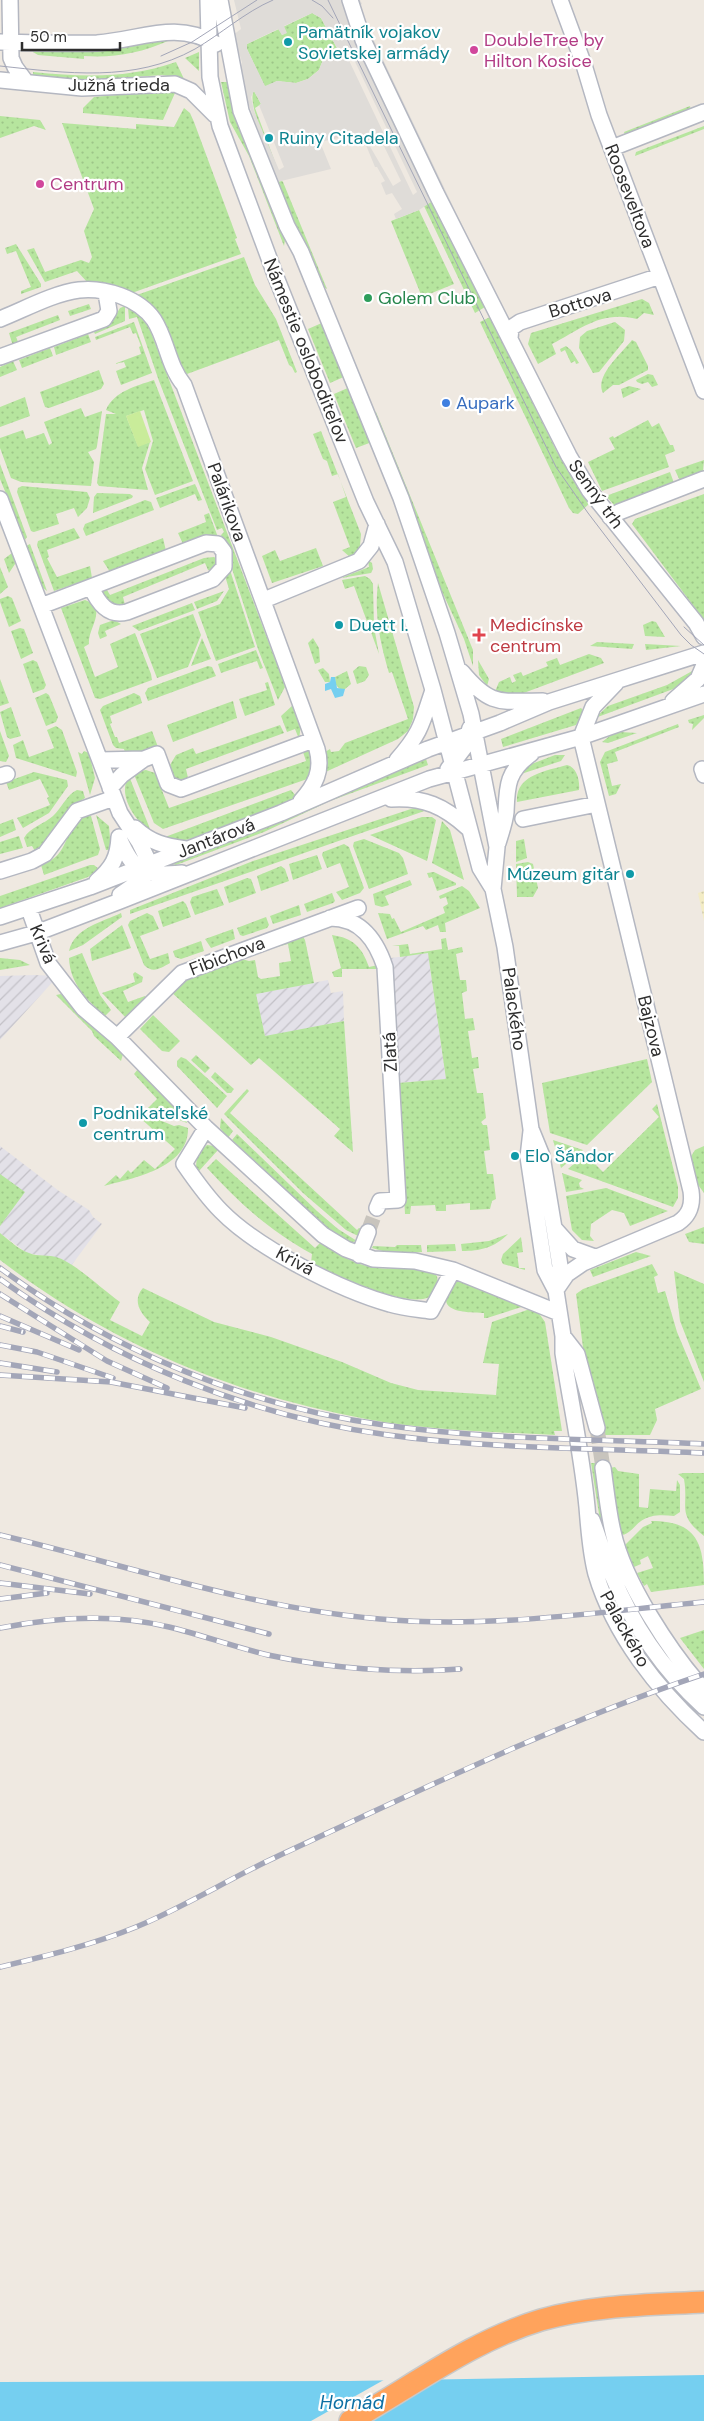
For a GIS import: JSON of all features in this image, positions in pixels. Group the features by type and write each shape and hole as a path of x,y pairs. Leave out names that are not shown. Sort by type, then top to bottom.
{"highway":[{"path":"350,2421 457,2357 493,2339 540,2320 575,2313 634,2306 704,2302"}],"street":[{"path":"0,63 7,45 10,0"},
{"path":"350,0 363,40 491,305 510,338"},
{"name":"Rooseveltova","path":"560,0 612,148 704,390"},
{"path":"185,32 198,26 212,2"},
{"path":"212,2 234,76"},
{"name":"Námestie osloboditeľov","path":"212,2 209,40 210,77 220,126 276,277 377,524 395,562 434,690"},
{"path":"7,45 96,43 172,31 185,32 209,40 224,52 234,76"},
{"path":"7,45 13,64 26,82"},
{"name":"Námestie osloboditeľov","path":"234,76 241,111 252,141 287,226 301,252 401,498 458,668 471,714"},
{"name":"Južná trieda","path":"0,80 82,88 174,84 196,95 215,115 220,126"},
{"path":"612,148 704,112"},
{"name":"Bottova","path":"510,338 511,328 520,322 660,276"},
{"name":"Palárikova","path":"0,319 70,292 87,290 126,297 146,312 160,330 175,374 184,385 264,600 313,740 318,758 318,780 296,807"},
{"path":"0,357 104,319 109,311 106,293"},
{"name":"Senný trh","path":"510,338 556,433 580,476 610,517 639,549 696,623 703,637"},
{"path":"610,517 704,479"},
{"path":"2,508 120,813 139,842 145,869 136,885 102,908"},
{"path":"264,600 343,570 365,556 374,538 377,524"},
{"name":"Palárikova","path":"41,606 206,543 218,544 224,552 224,567 213,579 127,612 116,614 108,611 96,599 91,587"},
{"path":"465,753 492,726 549,702 581,690 618,682 704,653"},
{"path":"666,707 695,682 704,665"},
{"path":"458,668 477,690 488,698 501,701 549,702"},
{"path":"581,737 593,707 604,693 618,682"},
{"path":"434,690 442,722 465,753 501,759 581,737 704,694"},
{"path":"393,764 416,737 434,690"},
{"name":"Palackého","path":"471,714 459,794 480,868 493,889"},
{"name":"Bajzova","path":"556,1291 567,1274 595,1257 678,1223 689,1213 692,1198 581,737"},
{"path":"0,871 39,858 45,854 77,811 112,793 122,775 144,759 156,754 168,784 181,790 313,740"},
{"name":"Jantárová","path":"0,917 29,909 145,869 188,849 296,807 428,749 465,753"},
{"path":"497,847 506,813 506,787 518,765 534,751"},
{"name":"Palackého","path":"465,753 484,787 497,847 493,889 506,957 531,1129 542,1156 560,1266 556,1291 563,1336 563,1353 587,1506 591,1555 596,1574 609,1606 638,1657 669,1698 704,1732"},
{"name":"Jantárová","path":"0,943 36,933 102,908 437,777 465,753"},
{"path":"100,760 144,759"},
{"path":"380,799 409,798 430,802 451,813 468,828"},
{"path":"523,819 597,804"},
{"path":"90,887 114,864 119,838 120,813"},
{"path":"120,813 151,841 166,846 188,849"},
{"path":"119,838 128,856 145,869 197,871"},
{"name":"Fibichova","path":"117,1037 167,987 185,972 358,908"},
{"name":"Krivá","path":"29,909 48,963 84,1008 117,1037 206,1128 332,1242 359,1255 386,1261 415,1261 453,1270 559,1313"},
{"name":"Zlatá","path":"330,918 347,920 366,932 377,944 385,967 398,1200 378,1205"},
{"name":"Krivá","path":"206,1128 184,1164 222,1212 268,1247 365,1295 391,1304 431,1311 453,1270"},
{"name":"Palackého","path":"531,1129 528,1157 545,1270 556,1291"},
{"path":"554,1228 573,1249 595,1257"},
{"path":"359,1255 368,1232"},
{"name":"Palackého","path":"563,1336 577,1354 597,1428"},
{"name":"Palackého","path":"603,1468 613,1532 625,1567 670,1646 704,1690"},
{"name":"Palackého","path":"587,1506 612,1574 633,1617 653,1651 672,1676 704,1707"}],"shaded area":[{"path":"234,0 360,0 362,4 358,7 495,294 496,302 485,307 434,200 419,210 396,219 394,214 402,209 392,193 386,195 381,183 385,181 377,167 375,167 361,133 320,142 331,169 277,182 245,94 241,69 242,62 233,35 241,29","holes":["312,13 321,18 338,50 324,57 319,70 308,79 296,83 277,81 265,86 247,49 247,44 278,29 282,35 287,33 284,26","348,47 417,192 413,195 344,50","254,91 261,104 259,105 284,167 279,170 254,111 251,97","380,138 401,181 393,186 368,143"]},
{"path":"428,953 446,1079 398,1083 391,958"},
{"path":"0,976 58,976 0,1040"},
{"path":"328,980 331,993 343,991 344,1021 265,1037 256,994"},
{"path":"0,1146 59,1191 89,1210 93,1217 102,1224 71,1266 61,1259 27,1253 0,1233 0,1226 23,1194 0,1177"}],"green space":[{"path":"312,13 321,18 338,50 324,57 319,70 308,79 296,83 277,81 265,87 247,49 247,44 279,29 282,35 286,33 283,27"},
{"path":"168,39 168,41 137,52 106,56 84,56 84,59 38,55 33,52 33,50 96,50"},
{"path":"199,52 199,71 185,58"},
{"path":"176,62 184,79 162,75 90,80 33,75 33,72 88,76 122,74 158,68"},
{"path":"221,82 227,82 237,121 285,240 284,246 249,156 230,122"},
{"path":"161,91 175,93 163,120 83,113 83,108 94,97"},
{"path":"254,91 261,104 255,108 278,170 256,118 252,97"},
{"path":"690,106 691,112 626,137 624,132"},
{"path":"184,108 190,113 194,122 237,238 235,239 241,254 129,294 88,283 77,271 45,282 27,250 34,248 45,272 81,260 89,263 92,257 84,231 94,209 62,123 136,129 136,124 174,127"},
{"path":"0,116 40,120 46,130 34,126 0,138"},
{"path":"704,126 704,129 635,156 636,152"},
{"path":"282,181 327,289 317,283 277,182"},
{"path":"434,200 485,307 475,313 424,206"},
{"path":"419,210 454,284 422,297 391,221"},
{"path":"16,244 41,284 41,287 21,294 21,291 31,287 16,251 7,254 5,248"},
{"path":"244,257 255,285 276,319 297,372 295,373 289,365 279,340 187,374 184,371 166,326 134,296"},
{"path":"642,299 649,303 654,315 644,313 637,319 613,317 592,322 552,344 556,354 538,364 528,344 531,333"},
{"path":"89,304 91,309 70,316 68,311"},
{"path":"125,306 125,321 95,334 94,332 110,324 120,308"},
{"path":"128,308 136,312 149,327 283,680 285,687 278,700 258,649 221,535 224,532 222,528 217,530 159,381 137,317 129,319"},
{"path":"58,315 60,320 16,337 19,344 13,346 9,333"},
{"path":"490,317 557,452 590,503 578,514 573,513 569,508 480,322"},
{"path":"134,322 152,373 121,385 116,371 126,367 124,362 114,364 141,354 139,347 141,346 136,333 133,334 130,327 96,340 95,337"},
{"path":"324,322 346,376 330,383 308,329"},
{"path":"615,322 625,330 624,341 599,372 593,373 579,348 580,337 587,331"},
{"path":"88,334 91,342 56,355 54,347"},
{"path":"632,340 636,342 648,366 648,370 619,385 613,385 603,393 602,379 610,365"},
{"path":"566,346 571,350 579,363 576,364 575,361 571,363 565,350 561,352 560,349"},
{"path":"50,348 53,356 22,368 19,360"},
{"path":"13,361 17,370 0,377 0,367"},
{"path":"99,370 104,384 101,389 49,408 45,407 40,392"},
{"path":"648,374 653,375 658,385 652,387 648,382 642,384 637,382 636,380"},
{"path":"154,380 193,481 155,495 145,469 153,441 144,410 126,416 138,446 150,442 142,468 148,490 99,486 97,483 106,414 116,414 106,410 114,398 120,394 133,387"},
{"path":"629,386 641,389 623,398 621,389"},
{"path":"350,387 372,442 356,448 334,394"},
{"path":"25,397 30,416 0,427 0,407"},
{"path":"81,408 85,417 102,411 96,449 88,452 94,462 91,486 21,482 11,478 0,448 0,438 23,430 26,439 44,433 49,445 52,443 44,422"},
{"path":"140,411 151,442 138,447 126,416"},
{"path":"376,412 473,650 473,666 464,639 438,583 370,415"},
{"path":"648,420 652,427 659,423 670,445 673,445 675,451 665,455 669,467 602,491 588,462 615,449 609,438 613,436 614,438"},
{"path":"321,431 338,474 332,476 327,461 323,459 313,434"},
{"path":"704,460 703,471 680,481 675,470"},
{"path":"0,464 27,537 25,540 0,479"},
{"path":"670,472 674,483 615,506 606,496"},
{"path":"341,481 361,534 360,546 363,551 351,558 342,550 350,547 333,502 346,497"},
{"path":"195,484 202,500 198,501 195,494 160,508 156,498"},
{"path":"22,486 87,492 90,498 87,508 78,517 74,508 56,514 59,524 34,532 31,531 17,492 18,488"},
{"path":"97,493 130,494 133,496 93,513 94,497"},
{"path":"704,494 704,620 632,524 635,519"},
{"path":"145,500 151,502 154,510 86,536 83,529 85,524"},
{"path":"209,513 219,540 183,544 178,533 206,522 204,515"},
{"path":"74,528 80,538 47,550 49,557 47,558 57,577 90,566 92,578 54,591 37,545 38,541"},
{"path":"163,538 166,551 110,572 103,561"},
{"path":"30,544 47,591 42,587 26,546"},
{"path":"316,548 323,566 272,583 262,556 275,550 280,561"},
{"path":"12,553 17,561 9,573 4,559"},
{"path":"214,557 219,560 212,570 208,570 205,563 123,597 125,605 110,605 101,592 107,590 110,595 204,558"},
{"path":"368,560 372,563 373,569 371,573 341,578 369,567"},
{"path":"0,567 8,587 0,594"},
{"path":"229,567 255,647 216,661 198,612 220,604 229,589 225,576"},
{"path":"365,576 373,584 374,627 379,654 354,586 345,589 342,580"},
{"path":"378,583 414,707 413,719 408,731 398,739 321,774 325,752 330,749 331,752 339,751 345,743 408,719 392,672 389,673 383,651 377,617"},
{"path":"224,591 217,601 197,609 194,602"},
{"path":"8,596 12,598 21,621 9,627 0,602 0,599"},
{"path":"85,600 92,604 96,613 89,644 84,647 95,677 118,667 110,644 135,633 152,680 100,699 95,698 61,608"},
{"path":"192,603 195,610 139,631 132,626"},
{"path":"193,614 201,635 188,667 157,678 140,634"},
{"path":"114,620 121,624 105,631 107,636 100,639 98,633 100,625"},
{"path":"652,621 656,622 665,637 645,636 643,625"},
{"path":"20,628 24,629 33,653 21,659 11,631"},
{"path":"202,638 211,659 191,666"},
{"path":"313,638 319,648 320,662 315,664 308,643"},
{"path":"597,642 634,644 632,649 590,646"},
{"path":"645,644 681,646 646,650"},
{"path":"256,650 263,668 260,669 257,661 221,673 218,664"},
{"path":"589,654 601,658 604,663 521,694 494,694 499,682 510,677 512,683 516,681 513,675 521,672 523,676 548,666 546,662 557,658 560,665"},
{"path":"33,660 37,662 46,685 44,689 33,693 23,664"},
{"path":"478,660 489,679 487,686 479,675"},
{"path":"208,666 212,667 216,676 148,701 145,693 148,688"},
{"path":"359,666 366,667 369,675 365,681 357,684 353,671"},
{"path":"323,668 329,674 330,682 325,682 318,670"},
{"path":"694,670 683,685 595,718 608,706 667,685"},
{"path":"347,671 351,684 345,689 340,689 336,685 335,677"},
{"path":"0,679 9,703 0,706"},
{"path":"268,682 275,705 245,716 239,699 267,690 265,683"},
{"path":"46,693 49,695 58,717 56,722 46,726 35,698"},
{"path":"134,693 140,696 142,703 110,716 112,723 110,724 115,737 117,737 119,743 152,731 158,747 126,756 124,749 116,748 113,745 100,710 103,706"},
{"path":"233,701 237,718 173,742 167,725"},
{"path":"293,705 301,725 299,739 295,729 287,732 281,716"},
{"path":"11,707 21,736 10,739 7,737 0,712"},
{"path":"581,708 584,711 576,725 503,747 501,739"},
{"path":"704,715 704,718 692,730 693,724 689,723 688,720"},
{"path":"678,724 679,727 615,752 618,761 607,764 612,786 621,784 616,794 609,796 600,762 605,752"},
{"path":"280,725 284,733 186,769 188,778 184,782 173,779 170,765 176,755 193,748 196,754"},
{"path":"56,726 62,730 77,772 76,777 16,758 13,745 23,740 29,757 54,748 47,730"},
{"path":"0,731 9,756 6,762 0,761"},
{"path":"620,732 637,733 608,743 602,742 611,735"},
{"path":"302,749 307,749 313,754 313,777 163,829 154,823 133,772 146,770 155,773 169,808 306,761"},
{"path":"84,751 89,753 95,778 90,795 78,752 82,754"},
{"path":"555,755 565,755 561,761 518,775 529,765"},
{"path":"426,759 428,765 330,801 264,832 176,865 172,864 175,861 272,824"},
{"path":"567,765 573,768 577,775 579,790 517,802 518,793 526,780 541,772"},
{"path":"34,772 67,780 68,786 49,813 23,828 17,818 50,805 47,798 49,797 40,779 9,790 6,782"},
{"path":"129,776 152,834 140,823 130,808 125,792"},
{"path":"77,790 83,791 85,798 74,805 41,850 35,851 32,846 27,847 24,838 26,835 53,816 70,795"},
{"path":"291,790 296,796 293,800 194,838 176,842 157,840"},
{"path":"420,806 433,808 130,914 130,910 253,861"},
{"path":"86,815 91,816 100,849 98,855 44,875 41,865 51,861 58,855 73,827"},
{"path":"96,815 109,826 111,850 106,850"},
{"path":"422,817 432,817 436,820 427,861 370,835"},
{"path":"13,819 16,830 0,837 0,824"},
{"path":"442,821 450,830 464,880 432,863"},
{"path":"19,836 23,848 0,854 0,842"},
{"path":"364,839 399,853 403,858 408,874 369,889 353,846 354,842"},
{"path":"524,839 527,858 516,862 516,841"},
{"path":"344,844 349,847 364,888 360,893 342,900 336,892 349,887 340,863 327,868 322,855 323,852"},
{"path":"317,855 322,869 293,880 289,864"},
{"path":"528,862 533,864 538,888 533,897 517,897 516,864"},
{"path":"94,865 99,869 88,877 0,908 0,896"},
{"path":"281,866 285,869 289,881 261,891 257,876"},
{"path":"434,872 456,883 456,885 437,891 432,877 429,878 427,873"},
{"path":"247,878 251,879 256,893 229,903 224,887"},
{"path":"410,880 412,885 385,896 389,905 382,907 375,905 373,894"},
{"path":"462,886 469,891 480,908 445,923 446,932 440,932 438,925 426,930 423,926 387,939 378,913 390,914 401,932 445,913 443,907 448,904 446,897 440,899 439,896"},
{"path":"217,889 224,905 195,915 190,902 192,897"},
{"path":"332,893 335,901 333,903 307,912 304,904"},
{"path":"183,901 191,917 163,927 158,911"},
{"path":"299,905 301,915 273,924 270,916"},
{"path":"121,913 122,917 83,945 69,951 72,943 83,931"},
{"path":"147,913 153,916 159,929 140,936 150,959 168,953 170,963 154,970 144,965 128,925 130,921"},
{"path":"266,917 269,925 267,928 243,936 240,935 237,928"},
{"path":"122,925 131,948 92,961 90,949"},
{"path":"233,929 235,939 211,948 205,939"},
{"path":"302,935 305,940 314,983 256,994 265,1036 344,1021 353,1152 334,1136 340,1129 259,1058 251,1065 170,991 183,978 202,968 205,974 217,969 215,963 234,957 249,961 255,960 258,977 261,979 280,976 279,963 291,961 288,944 262,951"},
{"path":"332,935 351,941 360,949 369,967 378,965 379,969 342,969 342,977 334,977 332,972 341,968"},
{"path":"446,938 448,950 462,947 463,952 456,954 460,980 466,980 467,991 462,993 465,1019 473,1018 475,1030 468,1031 472,1058 478,1057 479,1068 473,1069 477,1093 483,1093 486,1118 481,1122 483,1125 487,1125 490,1150 484,1151 487,1174 493,1174 496,1199 492,1201 490,1209 470,1210 470,1203 446,1205 446,1211 436,1211 435,1205 411,1206 410,1214 405,1214 398,1083 446,1079 428,953 400,957 399,946 392,946 408,944 410,954 442,949 441,939"},
{"path":"201,941 204,951 181,959 175,957 173,951"},
{"path":"82,953 100,995 111,1010 105,1016 81,991 73,976 69,958"},
{"path":"0,958 20,960 30,965 0,970"},
{"path":"135,972 143,977 142,982 123,991 128,1002 145,996 147,1000 128,1020 102,993 135,982 133,974"},
{"path":"61,994 123,1054 121,1061 94,1036 92,1031 56,995"},
{"path":"153,1015 180,1041 169,1052 162,1051 140,1029"},
{"path":"196,1055 210,1068 205,1073 191,1060"},
{"path":"181,1057 186,1059 227,1096 217,1108 177,1066 177,1061"},
{"path":"647,1059 652,1082 587,1145 550,1133 542,1083"},
{"path":"138,1069 185,1117 187,1123 148,1108 157,1099 134,1074"},
{"path":"215,1072 234,1089 231,1093 227,1093 211,1077"},
{"path":"247,1089 249,1091 230,1113 357,1230 359,1228 362,1229 360,1237 346,1230 303,1193 224,1114"},
{"path":"657,1104 678,1187 678,1198 673,1207 568,1169 585,1154 603,1172 659,1117 652,1109"},
{"path":"143,1113 174,1126 179,1125 188,1128 186,1142 180,1153 158,1169 144,1175 104,1186 116,1175 120,1179 128,1170 131,1173 144,1160 155,1169 175,1149 139,1117"},
{"path":"221,1118 233,1131 228,1138 220,1128"},
{"path":"237,1134 317,1211 338,1229 357,1241 349,1243 325,1227 232,1140"},
{"path":"553,1140 583,1150 561,1168"},
{"path":"207,1145 215,1146 218,1150 199,1171 196,1167 197,1154"},
{"path":"704,1146 704,1193 696,1182 690,1158 695,1150"},
{"path":"216,1159 315,1248 321,1242 354,1262 377,1268 426,1270 437,1276 435,1292 424,1299 406,1299 384,1294 311,1263 312,1254 269,1226 231,1193 207,1168"},
{"path":"562,1173 582,1180 579,1183 580,1187 584,1189 566,1192"},
{"path":"0,1174 25,1192 0,1226"},
{"path":"606,1188 668,1211 630,1226 624,1213 612,1210 591,1224 590,1236 594,1241 582,1240 572,1230 566,1196"},
{"path":"704,1227 704,1244 689,1242 685,1234"},
{"path":"0,1233 25,1252 59,1258 82,1272 120,1302 110,1320 142,1336 150,1322 140,1310 138,1302 138,1297 143,1288 214,1322 271,1337 342,1362 391,1383 418,1390 496,1395 499,1364 483,1363 492,1322 530,1309 538,1312 545,1322 562,1431 554,1431 555,1435 508,1433 389,1423 316,1409 220,1380 128,1340 84,1316 41,1289 0,1260"},
{"path":"508,1234 497,1243 486,1248 462,1251 461,1244 489,1241"},
{"path":"521,1237 523,1252 517,1253 519,1268 525,1268 525,1270 503,1264 501,1260 503,1254"},
{"path":"455,1244 456,1251 427,1252 427,1245"},
{"path":"397,1245 421,1245 422,1252 393,1254 372,1248 373,1246 395,1247"},
{"path":"636,1252 651,1256 593,1277 590,1270"},
{"path":"652,1264 658,1275 654,1277 658,1293 665,1291 677,1332 701,1389 655,1409 657,1420 650,1435 604,1435 584,1355 576,1294 583,1289"},
{"path":"674,1271 704,1284 704,1382 680,1321"},
{"path":"460,1281 528,1305 487,1318 484,1318 484,1313 455,1310 447,1303 446,1298 453,1283"},
{"path":"591,1463 596,1463 606,1521 628,1591 601,1527"},
{"path":"615,1467 618,1471 639,1474 639,1507 648,1508 650,1489 676,1491 677,1480 680,1485 680,1512 674,1516 661,1515 649,1517 641,1521 628,1533 622,1535 609,1468"},
{"path":"704,1473 704,1536 690,1522 685,1510 684,1479 678,1474"},
{"path":"651,1521 679,1525 695,1537 702,1557 704,1585 651,1592 647,1584 644,1586 637,1573 653,1568 648,1556 640,1560 641,1564 634,1567 625,1545 643,1527 652,1523"},
{"path":"704,1630 704,1669 680,1638"}],"sand":[{"path":"704,891 704,921 698,893"}],"water":[{"path":"331,677 335,677 337,688 345,689 343,696 335,698 331,689 325,691 325,684 330,682"},
{"name":"Hornád","path":"704,2375 704,2421 0,2421 0,2382 350,2381"}],"pier":[{"path":"443,2376 370,2421 311,2421 389,2377"}],"tunnel":[{"path":"368,1232 377,1208"},
{"path":"597,1428 603,1468"}],"tram line":[{"path":"161,56 192,42 257,0"},
{"path":"0,66 75,73 124,71 148,67 172,60 195,49 273,0"},
{"path":"312,0 322,6 333,18"},
{"path":"328,0 556,467 588,513 681,635 704,654"},
{"path":"684,627 704,645"}],"railway":[{"path":"0,1268 43,1298 134,1349 231,1389 281,1404 332,1416 384,1425 463,1434 704,1444"},
{"path":"0,1279 89,1335 136,1359 185,1381 234,1399 285,1414 336,1426 427,1440 505,1446 704,1453"},
{"path":"0,1294 107,1361 167,1388"},
{"path":"0,1316 79,1350"},
{"path":"0,1326 23,1332"},
{"path":"0,1345 37,1352 113,1378"},
{"path":"0,1363 57,1372"},
{"path":"0,1375 111,1382 245,1408"},
{"path":"0,1535 236,1595 284,1605 380,1619 421,1622 502,1621 704,1602"},
{"path":"0,1565 269,1634"},
{"path":"0,1583 90,1594"},
{"path":"0,1599 47,1593"},
{"path":"0,1628 63,1619 106,1618 169,1627 291,1660 363,1669 412,1671 460,1669"},
{"path":"0,1967 86,1945 136,1927 274,1858 486,1760 594,1715 704,1674"}],"place":[{"name":"Pamätník vojakov Sovietskej armády","path":"288,42"},
{"name":"DoubleTree by Hilton Kosice","path":"474,50"},
{"name":"Ruiny Citadela","path":"269,138"},
{"name":"Centrum","path":"40,184"},
{"name":"Golem Club","path":"368,298"},
{"name":"Aupark","path":"446,403"},
{"name":"Duett I.","path":"339,625"},
{"name":"Medicínske centrum","path":"479,635"},
{"name":"Múzeum gitár","path":"630,874"},
{"name":"Podnikateľské centrum","path":"83,1123"},
{"name":"Elo Šándor","path":"515,1156"}]}
